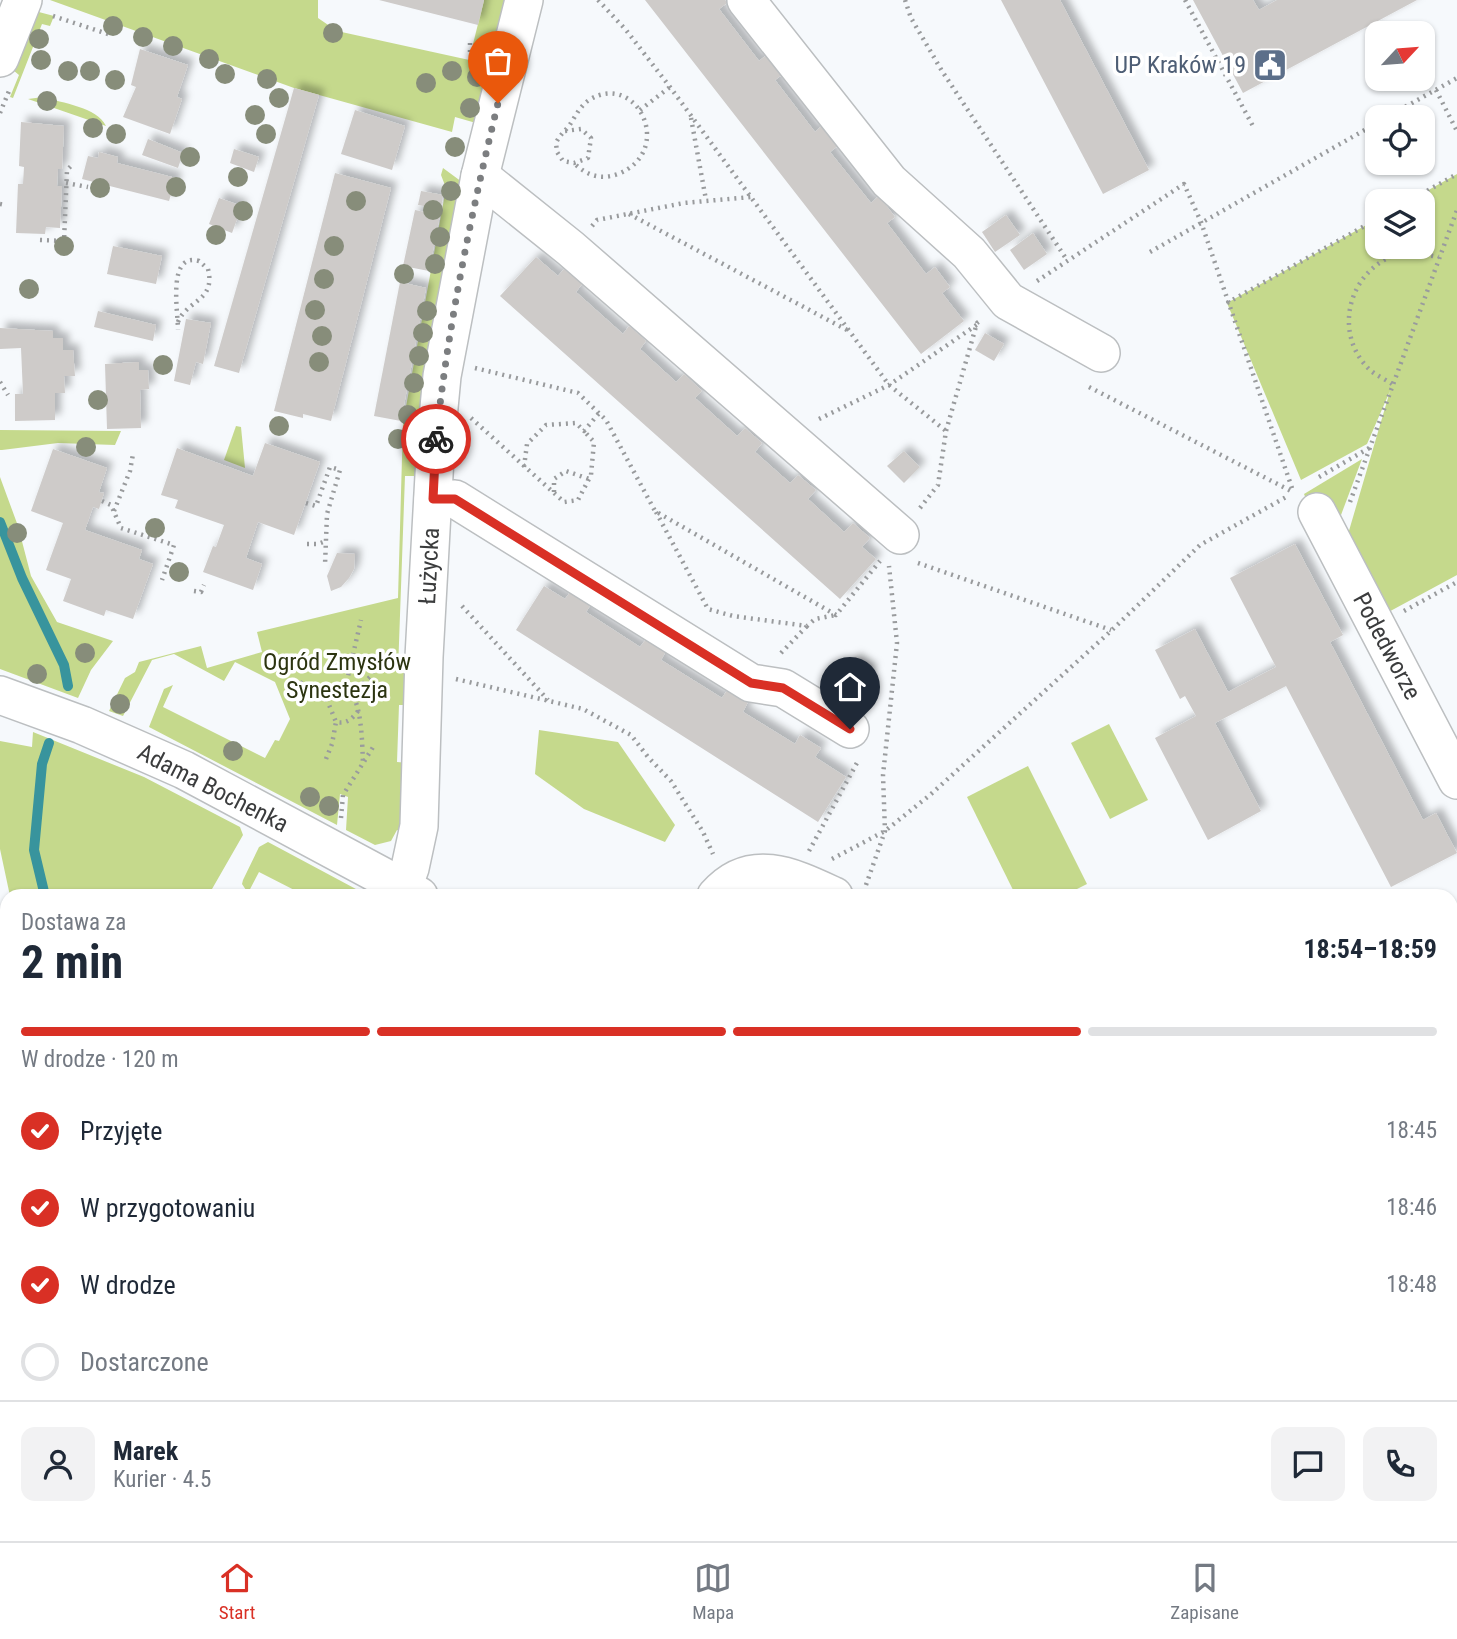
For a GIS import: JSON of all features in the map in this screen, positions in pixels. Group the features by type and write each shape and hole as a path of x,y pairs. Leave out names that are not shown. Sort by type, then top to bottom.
{"street":[{"name":"Łużycka","path":"411,889 410,868 419,826 424,657 442,376 480,176 524,0"},
{"path":"746,0 889,181 970,253 1008,301 1094,369"},
{"path":"0,58 38,8"},
{"path":"480,176 570,248 786,435 894,543"},
{"name":"Podedworze","path":"1308,492 1457,780"},
{"path":"433,499 455,499 751,683 783,688 855,743"},
{"name":"Adama Bochenka","path":"0,695 82,725 184,770 405,889"},
{"path":"722,889 739,877 765,872 794,878 818,889"}],"path":[{"path":"598,0 626,30 670,87 889,385 946,431 937,485 836,615 815,619 786,648"},
{"path":"905,0 911,18 942,72 1067,260"},
{"path":"1185,0 1254,128"},
{"path":"38,8 111,35"},
{"path":"1409,105 1457,78"},
{"path":"640,110 670,87"},
{"path":"1436,90 1457,131"},
{"path":"565,131 581,129 591,138 588,158 575,163 563,161 557,152 556,143 587,101 600,95 616,94 629,100 640,110 647,124 648,138 644,153 636,163 610,177 596,177 583,172 575,163"},
{"path":"690,114 706,200"},
{"path":"1150,252 1365,129"},
{"path":"40,240 64,241 67,170 74,164"},
{"path":"1430,189 1457,174"},
{"path":"66,183 88,187"},
{"path":"1184,184 1201,222 1227,303 1308,492"},
{"path":"570,248 597,220 706,200 751,197"},
{"path":"1356,486 1457,210"},
{"path":"629,214 850,332"},
{"path":"1227,303 1365,226"},
{"path":"1392,384 1370,370 1354,348 1348,323 1352,296 1366,274 1387,258 1413,253 1439,257"},
{"path":"178,322 202,297 210,284 208,269 199,261 186,260 181,263 177,272 178,330"},
{"path":"786,435 889,385 977,323 989,330"},
{"path":"468,366 579,393 600,412 708,609 733,616 807,626"},
{"path":"1094,369 1308,492"},
{"path":"0,382 8,395"},
{"path":"463,410 524,468 564,502 578,500 589,479 594,442 576,423 546,425 527,444 524,468"},
{"path":"584,431 600,412"},
{"path":"794,878 885,831 930,795 1112,630 1200,545 1308,492 1371,447"},
{"path":"114,512 130,471 133,454"},
{"path":"316,506 330,467 340,470 328,512 325,565"},
{"path":"554,493 554,479 566,471 589,479"},
{"path":"102,501 111,505 121,528 174,545 162,580"},
{"path":"306,503 328,512"},
{"path":"655,512 836,615"},
{"path":"307,544 326,541"},
{"path":"894,543 1112,630"},
{"path":"865,889 885,831 884,775 897,643 894,543"},
{"path":"1376,626 1457,582"},
{"path":"194,591 201,592 204,585"},
{"path":"461,604 550,701"},
{"path":"345,689 361,620"},
{"path":"353,693 371,676 376,662"},
{"path":"449,677 583,709 631,735 671,781 703,832 721,889"},
{"path":"300,682 313,694 327,700 336,722 326,759"},
{"path":"327,700 337,690 345,689 353,693 358,710 363,763"},
{"path":"885,716 891,706"},
{"path":"336,722 351,720 358,710"},
{"path":"794,878 855,743"},
{"path":"341,820 343,795 376,744"}],"green space":[{"path":"50,0 318,0 318,18 337,31 483,63 489,70 476,123 455,117 452,132 294,88"},
{"path":"484,0 507,0 496,44 485,49 473,44"},
{"path":"35,11 54,16 50,26 42,24 13,98 10,97 19,75 13,70"},
{"path":"43,97 87,110 106,126 28,99"},
{"name":"Ogród Zmysłów Synestezja","path":"443,168 462,182 418,476 405,476 398,671 411,672 410,705 399,705 397,762 409,763 405,832 397,830 391,841 375,845 346,830 348,797 340,794 337,825 149,727 164,689 173,685 163,707 265,758 275,740 279,741 290,719 275,682 235,662 224,681 174,654 152,660 123,716 109,711 125,678 135,672 139,662 201,646 207,668 262,652 257,632 398,598 403,423 446,188 441,175"},
{"path":"1457,174 1457,575 1383,615 1346,541 1390,391 1367,444 1301,480 1227,303 1365,226 1365,259 1435,259 1435,189 1430,189"},
{"path":"236,426 241,427 245,468 224,460"},
{"path":"0,430 121,431 115,445 58,443 0,450"},
{"path":"1362,459 1335,531 1309,506 1304,494"},
{"path":"0,477 18,526 31,576 57,622 113,641 91,670 78,698 0,669"},
{"path":"1109,724 1148,800 1110,819 1071,743"},
{"path":"539,730 618,742 675,825 665,842 584,809 535,774"},
{"path":"33,732 144,777 240,827 243,835 212,889 9,889 0,849 0,741 32,747"},
{"path":"1028,766 1087,884 1077,889 1013,889 967,797"},
{"path":"268,842 356,889 292,889 259,872 250,889 245,889 243,880 259,847"}],"building":[{"path":"379,0 484,0 478,25"},
{"path":"645,0 725,0 727,3 719,9 759,61 768,54 783,74 775,80 815,132 823,125 839,145 830,152 871,203 879,196 895,217 887,223 926,274 935,267 950,287 942,293 964,321 921,354"},
{"path":"1001,0 1060,0 1149,170 1103,194"},
{"path":"1193,0 1253,0 1259,10 1277,0 1417,0 1378,21 1365,21 1365,28 1243,93"},
{"path":"140,49 188,65 177,97 182,99 170,134 123,117 136,87 131,85"},
{"path":"294,88 319,95 239,373 214,366"},
{"path":"355,110 405,126 392,170 341,154"},
{"path":"21,122 64,126 62,169 58,169 57,186 62,186 60,228 46,227 45,234 16,233 18,184 23,184 24,167 19,166"},
{"path":"148,139 183,153 178,168 142,155"},
{"path":"234,149 259,157 254,172 230,163"},
{"path":"99,152 118,157 117,163 176,178 169,201 82,179 88,156 98,158"},
{"path":"335,173 391,188 331,421 274,411"},
{"path":"421,191 443,195 441,209 418,205"},
{"path":"219,198 242,206 232,233 209,224"},
{"path":"415,210 440,215 429,271 403,266"},
{"path":"1006,215 1020,235 995,252 982,232"},
{"path":"1033,233 1047,254 1024,270 1010,250"},
{"path":"113,246 162,256 156,284 107,274"},
{"path":"536,257 558,276 564,269 582,284 576,292 623,334 629,326 646,341 640,349 676,382 684,374 702,391 695,398 737,436 745,428 762,443 755,452 790,483 798,475 816,490 808,499 844,532 853,523 870,538 862,547 876,559 840,599 500,296"},
{"path":"400,282 426,288 401,421 374,416"},
{"path":"98,311 156,325 153,341 94,327"},
{"path":"186,319 211,323 203,364 196,362 190,385 174,381"},
{"path":"0,328 53,331 53,338 63,338 63,350 73,350 75,376 64,376 65,393 55,393 55,420 15,421 15,394 23,394 21,348 0,349"},
{"path":"985,333 1004,344 994,361 975,350"},
{"path":"139,362 139,370 148,370 149,389 140,390 141,428 107,429 105,364"},
{"path":"265,443 320,462 294,535 258,522 246,558 262,564 253,590 203,572 224,525 175,508 178,500 161,495 177,448 253,476"},
{"path":"53,449 107,468 99,492 104,493 99,509 93,507 85,530 142,550 139,559 153,564 133,619 106,610 104,616 63,601 71,579 46,570 63,523 31,511"},
{"path":"904,451 920,467 904,483 887,466"},
{"path":"1295,544 1343,635 1330,642 1423,820 1436,813 1457,853 1391,887 1286,686 1215,723 1261,811 1208,840 1155,738 1196,716 1185,696 1180,699 1155,650 1195,629 1228,692 1276,667 1230,578"},
{"path":"337,553 355,554 354,569 341,587 331,591 327,576"},
{"path":"544,586 565,599 571,591 591,604 586,612 640,647 647,638 666,651 661,660 722,698 728,689 748,702 743,712 795,744 800,735 821,748 815,757 846,777 818,822 516,630"},
{"path":"854,658 872,670 860,689 841,677"}],"waterway":[{"path":"0,522 22,578 64,665 68,686"},
{"path":"43,889 34,850 42,764 49,743"}],"way so far":[{"path":"436,439 442,376 480,176 498,103"}],"place":[{"name":"UP Kraków 19","path":"1270,65"}],"route":[{"path":"436,439 433,499 455,499 751,683 783,688 850,729"}]}
